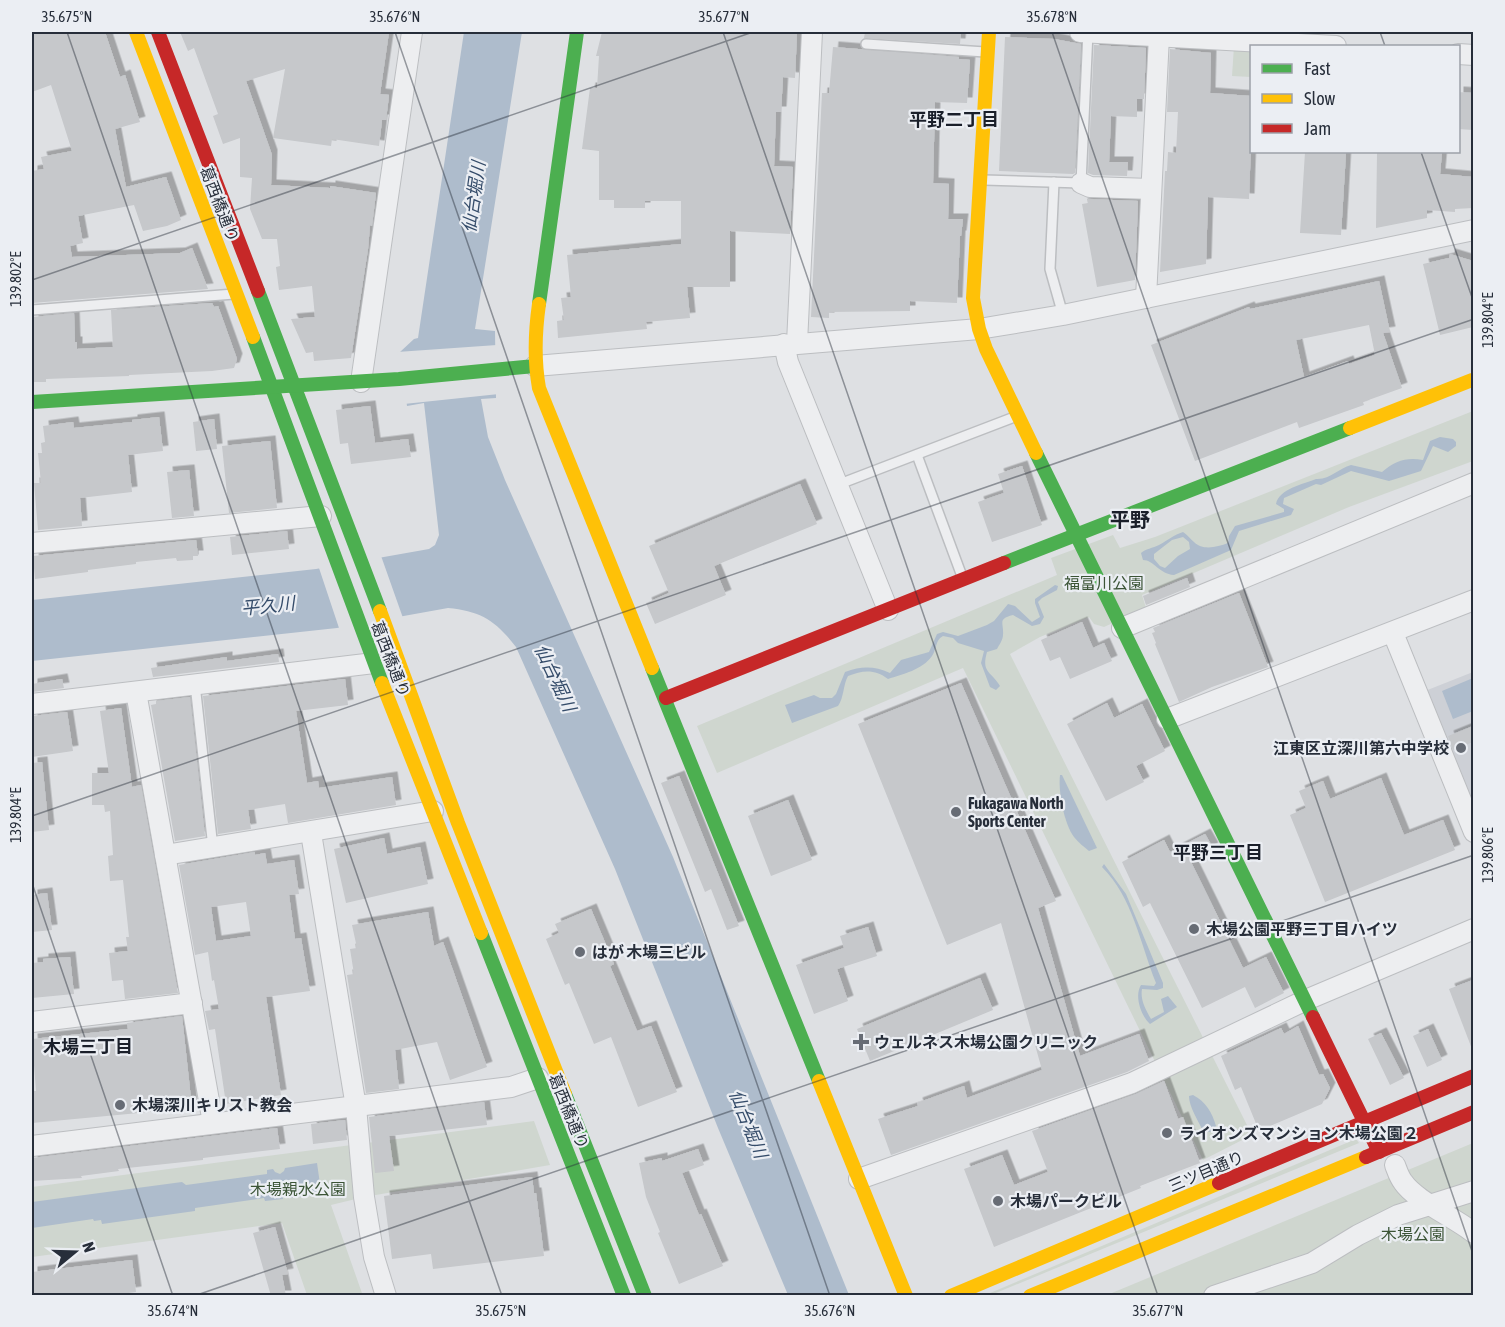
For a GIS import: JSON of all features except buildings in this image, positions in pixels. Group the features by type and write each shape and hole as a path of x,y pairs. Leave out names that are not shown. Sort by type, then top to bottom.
{"street":[{"name":"葛西橋通り","path":"136,32 321,516 374,663 624,1296"},
{"name":"葛西橋通り","path":"158,32 355,544 458,823 645,1296"},
{"path":"360,382 412,32"},
{"path":"578,32 536,322 536,366 539,388 906,1296"},
{"path":"812,32 789,362 888,610"},
{"path":"988,32 973,298 979,329 1018,416 1379,1152"},
{"path":"1080,32 1159,36 1271,37 1329,45"},
{"path":"1146,298 1159,36"},
{"path":"1081,183 1090,187 1151,189"},
{"path":"32,402 399,380 536,366 979,329 1063,315 1473,230"},
{"path":"666,698 1077,534 1473,380"},
{"path":"1122,628 1473,483"},
{"path":"32,543 321,516"},
{"path":"1167,719 1473,600"},
{"path":"1392,633 1473,832"},
{"path":"32,704 374,663"},
{"path":"136,692 213,1123"},
{"path":"165,855 311,833 433,811"},
{"path":"311,833 356,1107 364,1197 374,1257 386,1296"},
{"path":"859,1179 1121,1086 1306,1000 1473,930"},
{"path":"32,1022 192,1003"},
{"name":"三ツ目通り","path":"951,1296 1473,1076"},
{"path":"32,1146 511,1087 538,1078"},
{"path":"1030,1296 1473,1112"},
{"path":"1395,1165 1401,1181 1414,1195 1432,1204 1473,1233"},
{"path":"1214,1296 1312,1263 1398,1215 1473,1191"}],"lane":[{"path":"981,180 1081,183 1088,32"},
{"path":"866,44 987,52"},
{"path":"1054,182 1050,269 1063,315"},
{"path":"32,310 237,294"},
{"path":"837,485 1018,416"},
{"path":"916,455 964,580"},
{"path":"195,684 213,848"}],"shaded area":[{"name":"江東区立深川第六中学校","path":"1473,672 1473,805 1425,691"}],"green space":[{"path":"1234,46 1250,47 1250,77 1232,76"},
{"name":"福富川公園","path":"1473,411 1473,461 1349,507 1142,595 1146,608 1104,627 1094,624 1089,617 1040,637 1010,654 1252,1135 1203,1160 963,668 717,773 697,726 1057,575 1051,558 1113,535 1120,548 1155,537"},
{"name":"木場親水公園","path":"534,1121 550,1165 364,1197 331,1205 363,1296 307,1295 282,1223 32,1257 32,1187"},
{"path":"1356,1139 1359,1143 991,1295 983,1296"},
{"name":"木場公園","path":"1473,1143 1473,1295 1107,1295"}],"water":[{"path":"464,32 522,32 475,329 495,331 496,398 481,399 488,437 673,857 849,1295 788,1295 718,1128 615,869 516,647 502,630 479,615 448,608 337,628 32,661 32,600 316,569 429,549 435,545 439,535 424,403 407,406 400,352 418,338"},
{"path":"1440,437 1453,439 1456,446 1448,452 1433,446 1421,471 1389,481 1351,471 1284,498 1283,504 1294,509 1291,515 1239,531 1231,550 1174,575 1143,560 1141,553 1183,532 1202,547 1215,547 1228,543 1235,526 1284,512 1284,509 1276,504 1282,494 1292,488 1316,479 1326,478 1351,465 1382,472 1401,461 1423,460 1430,441","holes":["1183,537 1189,542 1190,549 1165,568 1154,559 1154,554 1172,540"]},
{"path":"1055,585 1058,586 1057,590 1038,602 1044,617 1040,624 1032,626 1013,615 1003,620 1002,641 997,649 987,652 985,659 986,668 1000,686 996,690 990,687 981,663 984,651 943,636 932,656 918,668 888,679 878,673 869,672 848,676 838,706 792,723 785,705 814,695 820,698 832,698 845,672 868,668 890,673 901,660 929,652 937,634 943,632 958,636 987,625 994,621 1008,604 1015,606 1032,622 1040,617 1035,599"},
{"path":"1473,678 1473,711 1453,719 1442,691"},
{"path":"1060,775 1097,848 1089,851 1077,841 1070,831 1062,807"},
{"path":"1104,864 1126,894 1163,983 1163,988 1157,990 1142,989 1147,1012 1151,1019 1164,1012 1161,999 1168,996 1177,1007 1150,1024 1141,1011 1138,995 1141,985 1154,986 1156,983 1135,922 1113,879 1102,867"},
{"path":"1193,1095 1205,1104 1213,1116 1216,1126 1211,1132 1203,1131 1194,1114 1189,1096"},
{"path":"317,1163 321,1191 314,1192 314,1195 289,1198 289,1194 283,1195 283,1199 265,1201 264,1198 195,1208 195,1211 102,1224 101,1220 94,1221 93,1219 32,1228 32,1202 182,1182 186,1185 267,1174 267,1170 273,1169 280,1174 285,1168"}],"pier":[{"path":"497,345 499,394 404,404 397,352"},
{"path":"380,553 403,618 340,631 318,565"}],"traffic: fast":[{"path":"539,304 577,32"},
{"path":"258,291 380,611"},
{"path":"253,337 382,683"},
{"path":"32,402 399,379 535,366"},
{"path":"1004,563 1350,428"},
{"path":"1036,453 1313,1017"},
{"path":"652,668 819,1081"},
{"path":"481,933 624,1296"},
{"path":"565,1094 645,1296"}],"traffic: slow":[{"path":"136,32 253,337"},
{"path":"989,32 973,298 979,329 986,349 1036,453"},
{"path":"539,304 536,346 539,388 652,668"},
{"path":"1350,428 1472,380"},
{"path":"380,611 458,823 565,1094"},
{"path":"382,683 481,933"},
{"path":"819,1081 906,1296"},
{"path":"1030,1296 1366,1157"},
{"path":"951,1296 1219,1183"}],"traffic: jam":[{"path":"158,32 258,291"},
{"path":"666,698 1004,563"},
{"path":"1313,1017 1379,1152"},
{"path":"1219,1183 1474,1076"},
{"path":"1366,1157 1474,1112"}],"place":[{"name":"江東区立深川第六中学校","path":"1461,748"},
{"name":"Fukagawa North Sports Center","path":"956,812"},
{"name":"木場公園平野三丁目ハイツ","path":"1194,929"},
{"name":"はが 木場三ビル","path":"580,952"},
{"name":"ウェルネス木場公園クリニック","path":"861,1042"},
{"name":"木場深川キリスト教会","path":"120,1105"},
{"name":"ライオンズマンション木場公園２","path":"1167,1133"},
{"name":"木場パークビル","path":"998,1201"}],"district":[{"name":"平野二丁目","path":"954,120"},
{"name":"平野","path":"1130,520"},
{"name":"平野三丁目","path":"1218,853"},
{"name":"木場三丁目","path":"88,1047"}],"water label":[{"name":"仙台堀川","path":"474,197"},
{"name":"平久川","path":"268,606"},
{"name":"仙台堀川","path":"555,678"},
{"name":"仙台堀川","path":"748,1124"}]}
